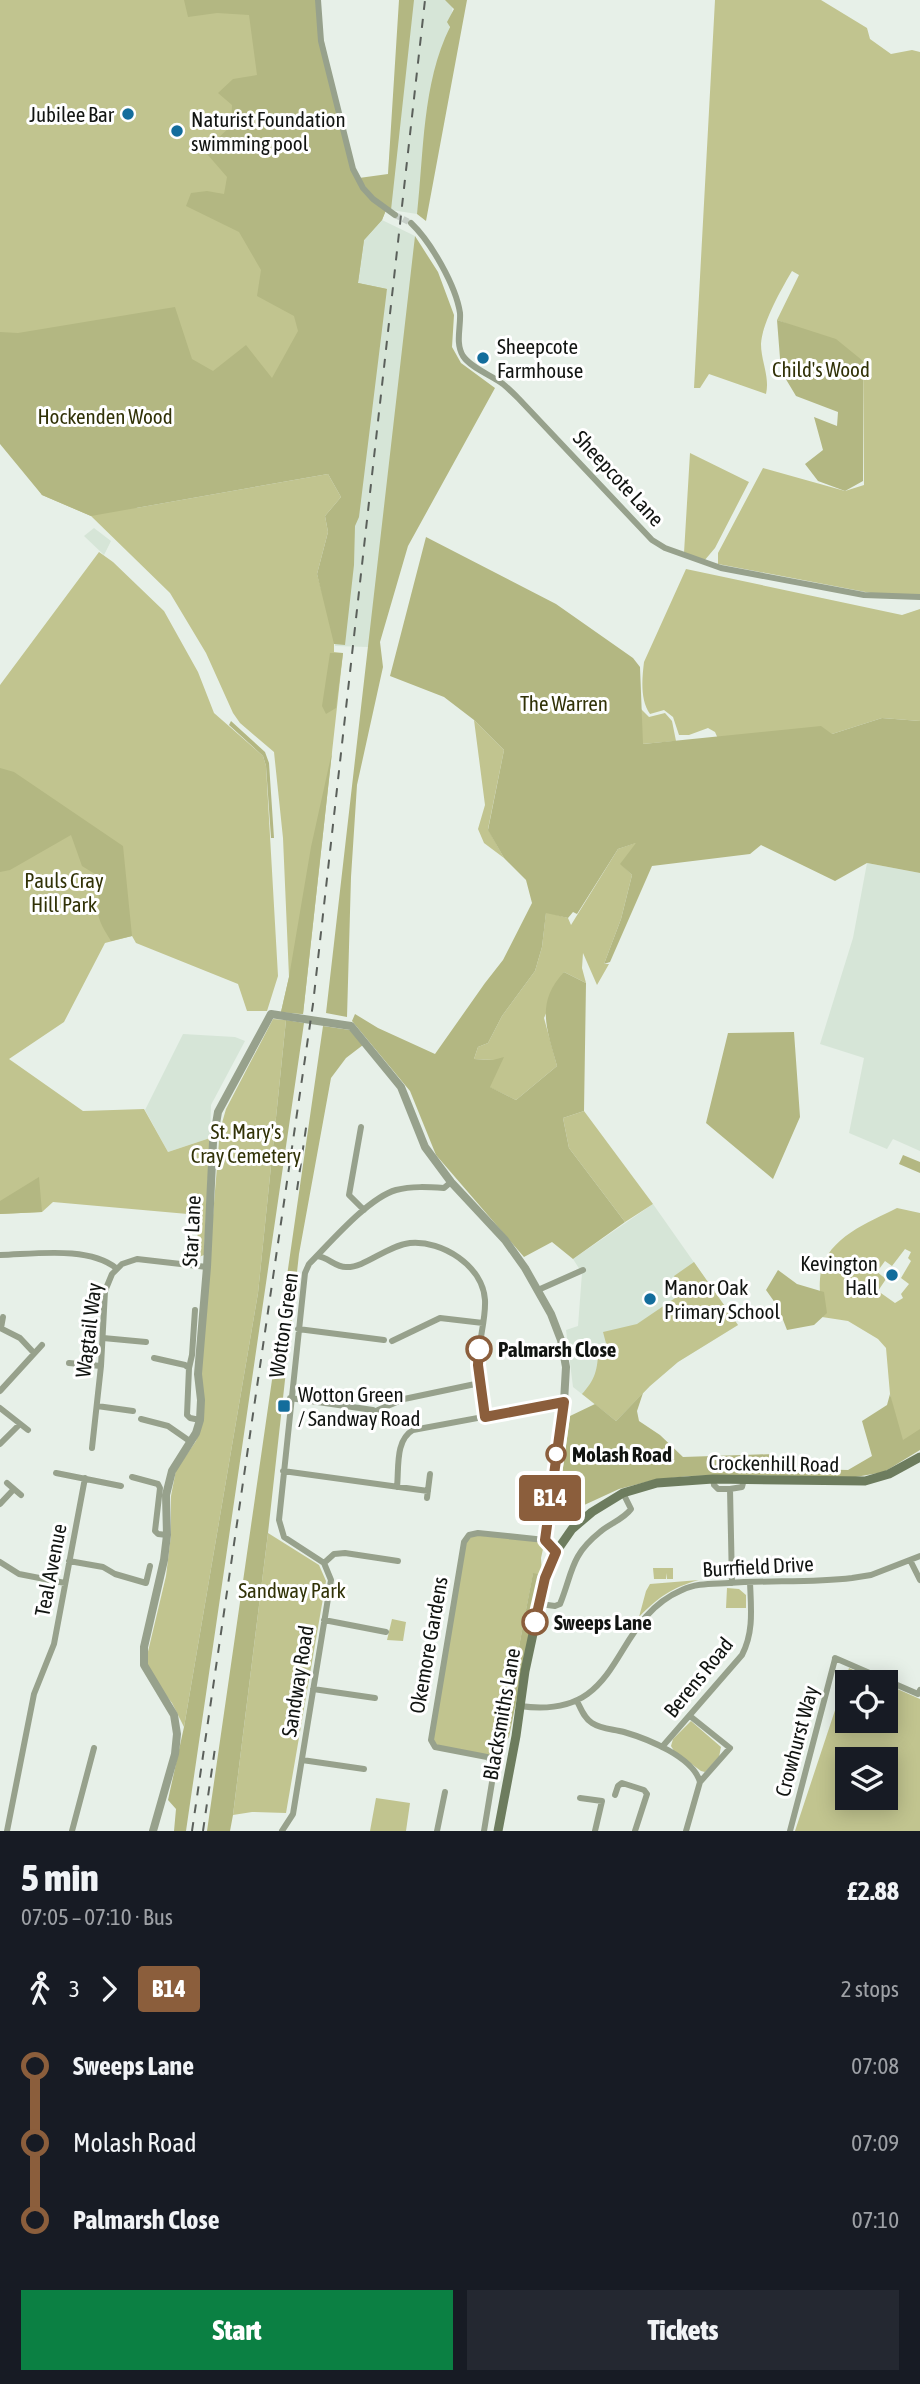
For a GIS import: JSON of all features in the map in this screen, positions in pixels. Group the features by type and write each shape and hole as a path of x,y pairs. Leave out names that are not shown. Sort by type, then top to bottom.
{"main road":[{"name":"Crockenhill Road","path":"540,1604 545,1578 556,1552 572,1529 585,1517 623,1493 650,1484 713,1479 865,1481 889,1474 920,1457"},
{"name":"Blacksmiths Lane","path":"498,1831 540,1604"}],"street":[{"path":"318,0 321,41 353,169 363,188 373,199 395,215"},
{"name":"Sheepcote Lane","path":"411,223 419,230 442,267 458,301 458,336 462,354 519,399 652,540 676,553 721,568 864,595 920,597"},
{"name":"Star Lane","path":"153,1831 175,1754 177,1734 174,1715 144,1665 144,1647 164,1560 167,1535 166,1495 172,1471 191,1442 200,1420 198,1374 213,1142 218,1112 271,1014 351,1026 401,1087 425,1147 451,1182"},
{"path":"361,1127 349,1195 364,1210"},
{"path":"317,1256 364,1210 393,1191 421,1186 444,1188 451,1182 505,1240 551,1314 561,1340 566,1367 564,1402 545,1540 556,1552"},
{"name":"Wotton Green","path":"283,1471 305,1273 317,1256 324,1256 343,1268 355,1267 386,1250 411,1243 439,1247 453,1254 477,1278 485,1299 478,1365 485,1417"},
{"path":"0,1255 90,1255 105,1259 116,1268"},
{"name":"Wagtail Way","path":"92,1448 106,1291 116,1268 129,1261 141,1259 207,1267"},
{"path":"538,1290 583,1270"},
{"path":"195,1310 187,1415 200,1420"},
{"path":"3,1317 0,1328 20,1338 34,1353"},
{"path":"298,1329 388,1340 440,1318 483,1323"},
{"path":"103,1338 146,1342"},
{"path":"0,1391 42,1345"},
{"path":"154,1358 189,1368"},
{"path":"69,1363 101,1366"},
{"path":"290,1398 375,1410 404,1399 480,1383"},
{"path":"397,1487 401,1442 405,1434 413,1430 564,1402"},
{"path":"97,1406 133,1411"},
{"path":"0,1408 28,1430"},
{"path":"141,1419 168,1426 191,1442"},
{"path":"0,1444 20,1424"},
{"path":"398,1561 345,1553 334,1555 324,1563 284,1537 279,1520 283,1471 397,1487 428,1495 430,1474"},
{"path":"56,1473 121,1486"},
{"name":"Star Lane","path":"132,1477 158,1484 160,1488 155,1531 167,1535"},
{"name":"Teal Avenue","path":"7,1831 34,1693 53,1648 85,1479"},
{"path":"713,1479 718,1489 730,1489 742,1487 744,1479"},
{"path":"0,1504 10,1486 21,1495"},
{"path":"730,1489 732,1583"},
{"path":"540,1604 560,1604 570,1571 583,1547 602,1530 628,1514 631,1509 623,1493"},
{"name":"Okemore Gardens","path":"484,1831 495,1764 487,1756 435,1747 431,1740 464,1542 469,1535 478,1533 545,1540"},
{"name":"Burrfield Drive","path":"520,1706 559,1706 590,1693 604,1680 639,1624 659,1603 682,1589 704,1584 852,1578 871,1575 920,1556"},
{"path":"910,1560 920,1580"},
{"path":"69,1561 103,1567 115,1574 146,1583 150,1566"},
{"path":"0,1562 19,1574 65,1583"},
{"name":"Sandway Road","path":"282,1831 293,1814 331,1580 324,1563"},
{"name":"Berens Road","path":"662,1747 747,1646 751,1626 750,1582"},
{"path":"324,1620 387,1632"},
{"name":"Crowhurst Way","path":"790,1831 835,1657 919,1693"},
{"path":"313,1689 375,1698"},
{"path":"577,1700 584,1715 594,1725 662,1747 694,1769 701,1782"},
{"path":"686,1831 701,1782 730,1748 690,1716"},
{"path":"72,1831 94,1746"},
{"path":"302,1760 364,1769"},
{"path":"615,1795 622,1783 644,1790 646,1794 635,1831"},
{"path":"435,1797 444,1795 437,1831"},
{"path":"580,1798 602,1801 595,1831"}],"shaded area":[{"path":"402,0 454,0 417,214 391,210 388,174"},
{"path":"382,220 415,236 406,419 380,642 368,647 335,646 331,576 387,289 358,284 364,239"},
{"path":"94,528 111,541 104,555 84,536"},
{"path":"867,863 920,873 920,1151 893,1139 887,1149 849,1133 864,1058 820,1044 853,938"},
{"path":"183,1034 235,1037 245,1041 211,1105 210,1138 168,1152 145,1110"},
{"name":"Manor Oak Primary School","path":"653,1204 738,1325 678,1362 616,1421 573,1387 566,1330 578,1326 582,1273 573,1259"}],"green space":[{"path":"0,0 317,0 316,6 352,169 386,210 382,220 364,240 358,283 387,289 136,508 328,474 341,497 325,516 328,532 317,574 334,635 334,652 343,653 303,1014 281,1012 289,977 283,838 274,752 240,723 233,713 206,653 170,593 91,516 42,495 0,426"},
{"name":"Hockenden Wood","path":"184,0 318,0 318,24 357,180 386,210 382,220 364,240 358,283 387,289 359,517 355,526 354,565 345,645 334,644 317,574 328,532 325,516 341,497 328,474 91,516 42,495 0,444 0,332 18,333 175,307 192,359 213,371 246,345 272,378 298,331 294,316 257,296 261,270 239,232 186,206 191,193 207,191 224,194 227,177 201,147 216,140 231,126 232,105 218,93 233,79 257,75 249,15 217,13 188,17"},
{"path":"399,0 414,0 391,210 374,197 359,178 388,174"},
{"path":"445,0 467,0 426,221 417,214 429,95 441,49 450,27 447,22 454,9"},
{"path":"715,0 821,0 867,28 870,39 891,54 912,50 920,52 920,594 876,594 718,564 718,553 763,468 845,491 864,485 863,361 803,330 777,320 799,275 792,271 773,306 762,336 766,394 709,374 700,388 694,388"},
{"path":"415,236 438,272 454,315 452,347 461,363 495,388 408,546 380,642 383,667 357,785 347,1017 326,1013"},
{"name":"Child's Wood","path":"777,320 836,339 863,361 863,481 845,491 818,481 805,464 823,450 814,417 837,426 838,412 796,396 781,371"},
{"path":"690,453 749,482 715,548 704,561 684,553"},
{"name":"The Warren","path":"426,537 556,604 633,658 640,667 643,744 821,726 832,734 882,718 920,721 920,873 867,863 835,881 761,845 750,854 652,866 610,962 604,964 621,919 632,875 620,864 636,843 618,849 577,914 573,912 568,918 546,913 542,947 535,971 502,1016 488,1043 478,1047 474,1059 493,1060 504,1057 490,1087 516,1100 557,1066 546,1017 546,1006 555,983 564,972 586,983 584,1111 563,1118 569,1148 625,1222 573,1259 552,1242 524,1257 436,1155 410,1091 352,1021 355,1014 378,1028 435,1054 503,960 532,903 526,880 504,858 488,830 504,750 474,720 444,697 390,676"},
{"name":"Pauls Cray Hill Park","path":"99,552 164,611 198,672 214,713 263,756 266,766 278,976 267,1011 247,1011 238,984 136,943 132,936 105,943 64,1022 9,1059 83,1111 144,1109 168,1152 210,1138 204,1255 196,1258 199,1215 53,1202 42,1212 0,1214 0,685"},
{"path":"686,569 902,615 920,609 920,721 882,718 832,734 719,741 715,732 708,728 689,735 679,735 673,717 664,710 650,714 643,696 642,682 644,662"},
{"path":"330,653 343,653 336,708 326,714 322,706"},
{"path":"641,709 649,717 665,713 672,721 676,741 642,744"},
{"path":"474,720 504,750 488,829 504,858 484,843 478,829 485,805"},
{"path":"231,721 265,752 269,763 274,838 271,838 263,756 229,725"},
{"path":"332,752 303,1014 281,1012 311,847"},
{"path":"0,768 14,772 123,846 132,936 111,941 105,932 98,911 98,897 103,879 82,866 71,835 10,870 0,872"},
{"path":"638,842 621,864 632,875 621,919 604,964 609,964 597,985 583,953 582,968 586,983 564,972 544,1018 557,1066 516,1100 489,1087 493,1060 474,1059 478,1047 488,1043 502,1016 535,971 542,947 546,912 568,918 571,925 618,849"},
{"name":"St. Mary's Cray Cemetery","path":"273,1019 286,1020 258,1293 184,1727 172,1703 153,1679 146,1660 166,1576 171,1535 171,1496 176,1470 196,1441 201,1426 200,1374 220,1130 226,1109"},
{"path":"286,1020 304,1023 186,1831 174,1831 176,1809 168,1800 184,1727 258,1293"},
{"path":"323,1026 350,1030 363,1045 346,1058 331,1078 299,1254 233,1815 230,1831 207,1831"},
{"path":"794,1032 800,1117 773,1179 706,1123 728,1033"},
{"path":"584,1111 653,1204 625,1222 569,1148 563,1118"},
{"path":"903,1155 920,1162 920,1173 899,1164"},
{"path":"39,1177 42,1212 0,1214 0,1201"},
{"path":"897,1208 920,1213 920,1442 902,1458 890,1394 886,1348 878,1339 848,1321 822,1317 820,1298 823,1265 837,1243 860,1227","holes":["905,1249 911,1252 908,1258 911,1261 901,1278 909,1284 901,1294 903,1298 895,1303 878,1291 886,1279 877,1272 885,1261 892,1266"]},
{"path":"694,1262 738,1325 678,1362 616,1421 582,1394 595,1374 598,1350 607,1347 603,1332 637,1324 684,1292 674,1276"},
{"path":"778,1270 797,1284 824,1292 827,1313 814,1325 787,1330 778,1307 766,1290"},
{"path":"643,1393 637,1411 639,1421 660,1435 683,1457 774,1454 768,1468 848,1470 872,1456 862,1421 887,1405 890,1394 903,1440 920,1429 920,1450 884,1472 850,1478 744,1475 654,1480 619,1489 556,1518 570,1416 595,1404 616,1421"},
{"name":"Sandway Park","path":"268,1533 319,1565 326,1581 286,1813 252,1812 233,1815"},
{"path":"469,1535 545,1540 541,1558 542,1575 533,1574 509,1699 493,1745 498,1750 492,1759 435,1747 431,1736 464,1542"},
{"path":"653,1568 673,1568 673,1579 667,1579 667,1573 666,1579 654,1579"},
{"path":"533,1573 542,1575 509,1737 498,1750 492,1745 509,1699"},
{"path":"699,1580 666,1594 639,1617 650,1584"},
{"path":"727,1588 739,1589 746,1595 746,1608 726,1608"},
{"path":"392,1619 406,1622 403,1641 387,1640"},
{"path":"898,1689 920,1699 920,1831 795,1831 835,1710 835,1733 898,1733"},
{"path":"691,1721 721,1747 719,1757 705,1772 674,1751 671,1746 673,1739"},
{"path":"376,1798 410,1803 406,1831 370,1831"}],"tunnel":[{"path":"395,215 411,223"}],"railway":[{"path":"192,1831 313,1004 425,0"},
{"path":"297,1190 307,1121"},
{"path":"203,1831 215,1748"}],"bus line":[{"name":"B14","path":"479,1349 478,1365 485,1417 564,1402 545,1540 556,1552 545,1578 535,1622"}],"place":[{"name":"Jubilee Bar","path":"128,114"},
{"name":"Naturist Foundation swimming pool","path":"177,131"},
{"name":"Sheepcote Farmhouse","path":"483,358"},
{"name":"Kevington Hall","path":"892,1275"},
{"name":"Manor Oak Primary School","path":"650,1299"},
{"name":"Palmarsh Close","path":"479,1349"},
{"name":"Wotton Green / Sandway Road","path":"284,1406"},
{"name":"Molash Road","path":"556,1454"},
{"name":"Sweeps Lane","path":"535,1622"}]}
